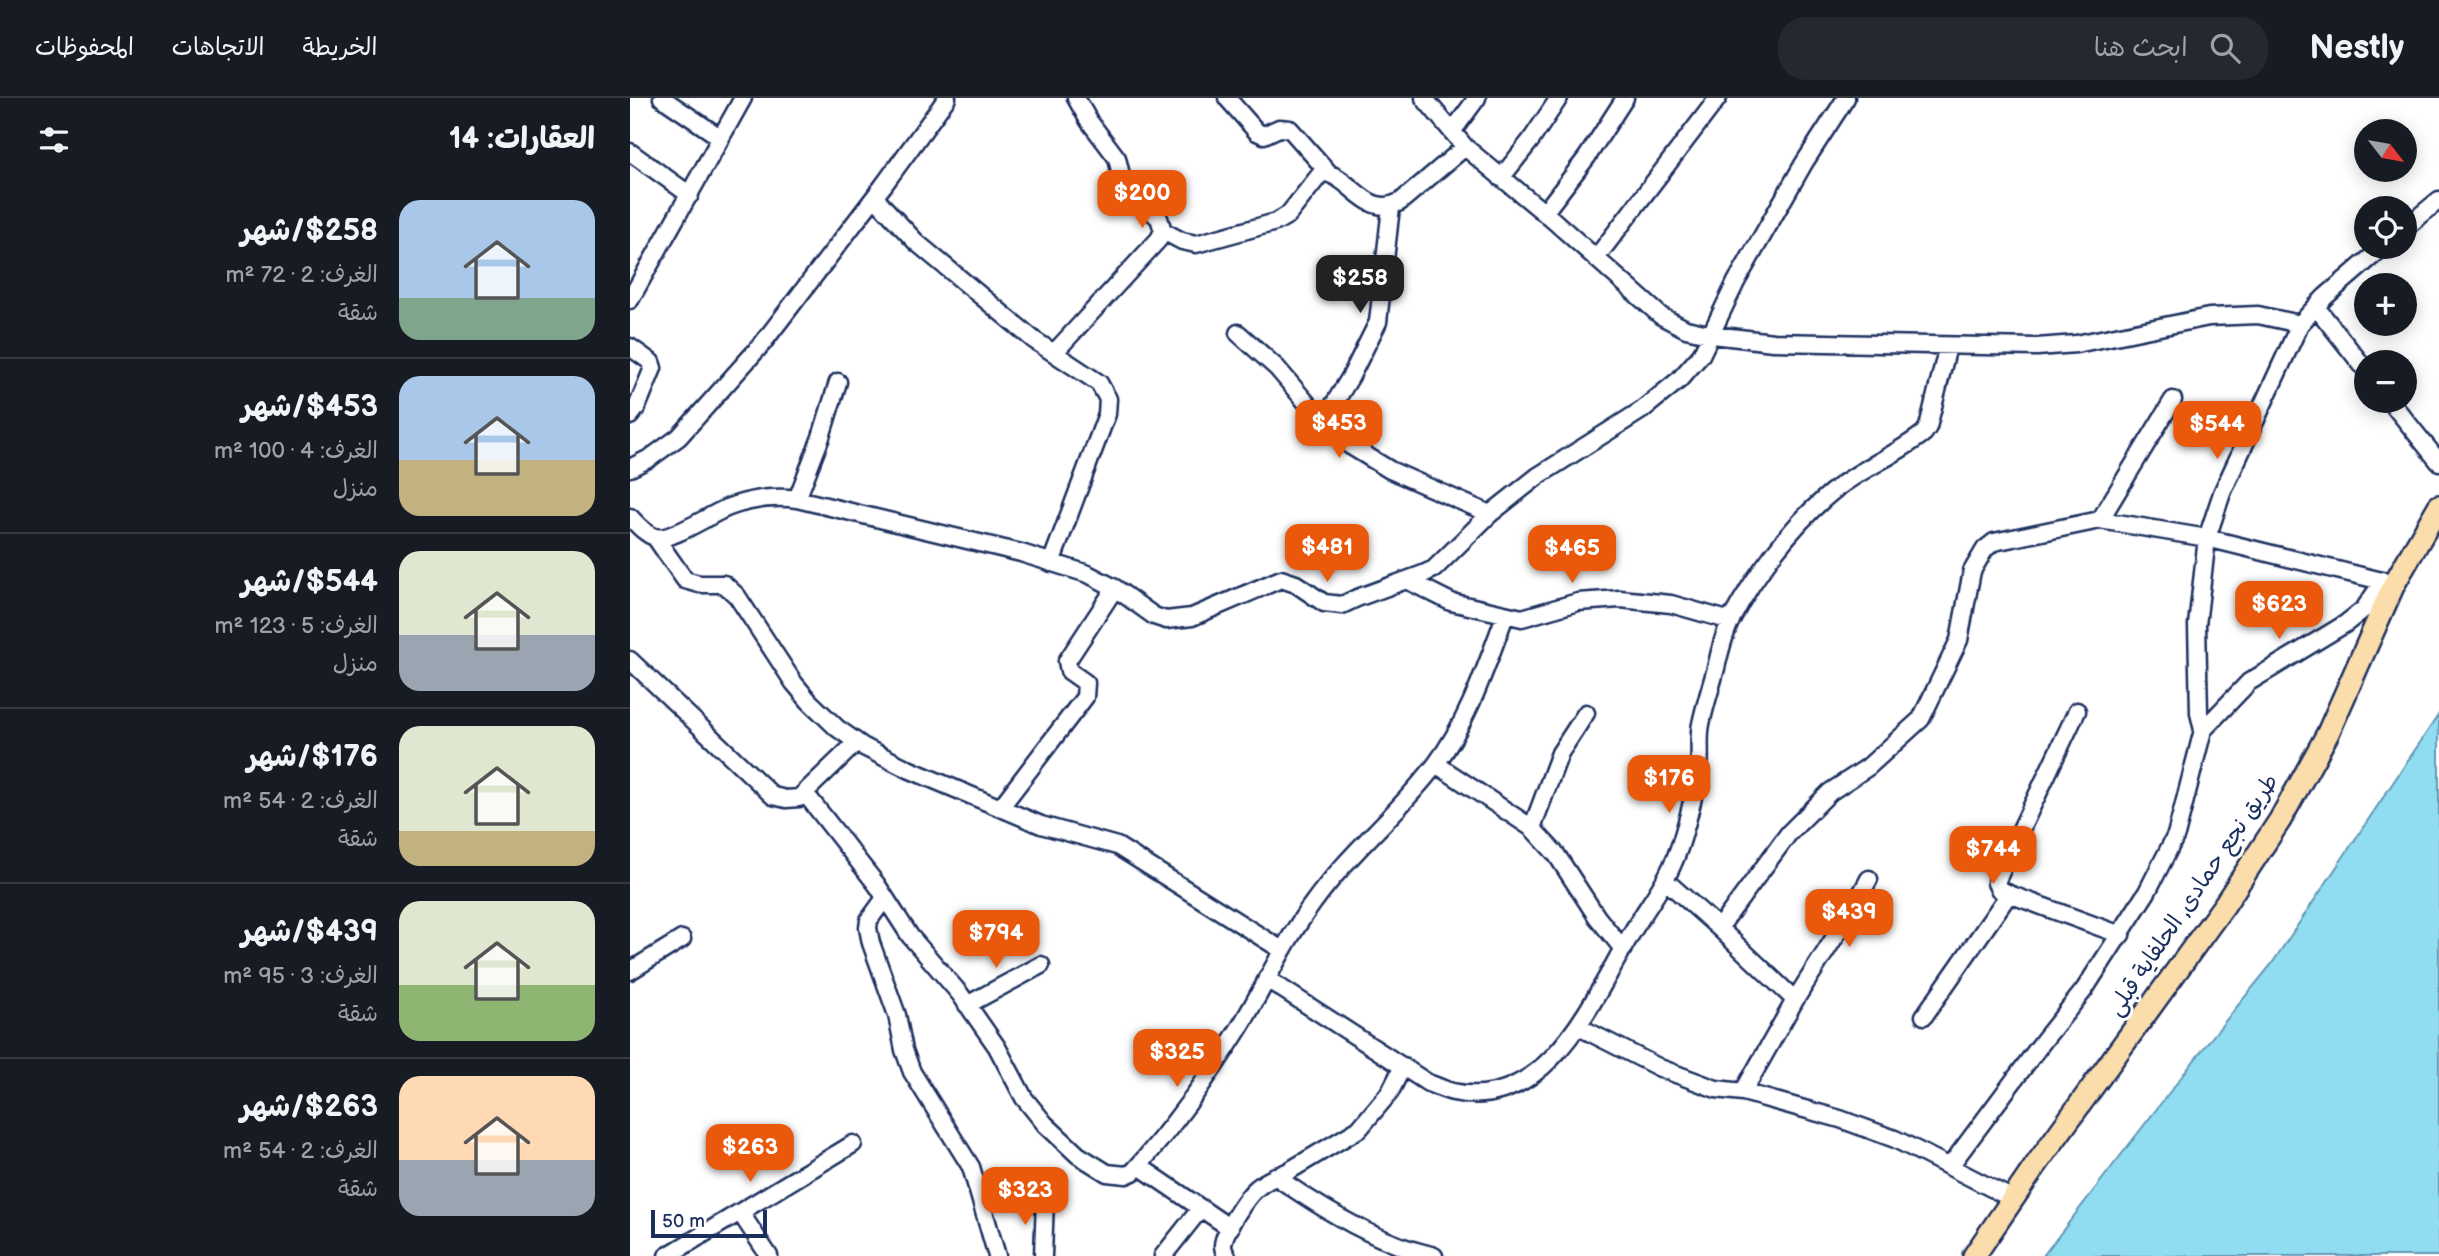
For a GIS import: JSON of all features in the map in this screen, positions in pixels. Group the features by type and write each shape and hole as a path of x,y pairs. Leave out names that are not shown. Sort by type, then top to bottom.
{"main road":[{"name":"طريق نجع حمادى, الحلفاية قبلى","path":"1974,1256 2225,904 2280,820 2328,733 2389,582 2439,506"}],"street":[{"path":"662,98 721,138"},
{"path":"630,300 743,98"},
{"path":"631,467 670,444 689,427 762,344 875,198 947,98"},
{"path":"1076,98 1117,158 1125,185 1159,218 1163,231 1175,238 1196,244 1276,222 1288,215 1319,173 1328,172"},
{"path":"1227,98 1257,132 1264,135 1279,128 1290,129 1328,172 1373,205 1391,206 1400,202 1465,147"},
{"path":"1424,98 1465,147 1545,213 1661,316 1686,329 1773,342 2037,347 2076,344 2209,317 2258,315 2300,324"},
{"path":"1452,132 1477,98"},
{"path":"1501,178 1559,98"},
{"path":"1545,213 1625,98"},
{"path":"1596,258 1718,98"},
{"path":"630,517 647,534 655,537 674,536 685,527 730,507 775,496 797,499 1088,574 1115,588 1154,616 1166,620 1192,617 1281,579 1296,584 1314,598 1331,606 1342,605 1434,569 1490,514 1538,476 1613,430 1670,388 1701,355 1713,335 1742,270 1804,163 1846,98"},
{"path":"630,152 690,195"},
{"path":"875,198 916,242 1034,341 1099,383 1108,398 1107,414 1051,563"},
{"path":"2417,218 2439,200"},
{"path":"1323,422 1351,376 1378,322 1391,206"},
{"path":"1054,353 1159,239 1163,231"},
{"path":"1950,1166 2084,990 2121,935 2164,861 2175,835 2203,730 2199,713 2197,625 2207,538 2222,493 2300,324 2325,297 2370,259"},
{"path":"2316,307 2354,355"},
{"path":"1238,333 1277,368 1323,422 1349,445 1382,466 1490,514"},
{"path":"1266,979 1428,1083 1452,1092 1487,1093 1500,1090 1525,1081 1548,1061 1579,1027 1623,949 1666,881 1683,839 1699,765 1700,727 1722,644 1731,621 1758,576 1827,496 1928,428 1948,346"},
{"path":"630,347 651,362 653,368 637,407 630,416"},
{"path":"797,499 838,383"},
{"path":"2100,520 2173,400"},
{"path":"2400,413 2439,462"},
{"path":"1719,928 1789,833 1830,792 1868,767 1921,719 1959,640 1972,571 1985,549 1994,542 2100,520 2207,538 2389,582"},
{"path":"655,537 685,580 699,584 724,584 737,596 808,701 857,742 908,769 1041,825 1117,846 1282,950"},
{"path":"1407,580 1451,603 1521,618 1578,602 1620,599 1671,604 1731,621"},
{"path":"2203,730 2249,682 2344,624 2389,582"},
{"path":"1000,807 1085,697 1086,683 1069,671 1067,661 1115,588"},
{"path":"805,793 885,898 910,936 967,1005 997,1047 1024,1098 1045,1125 1078,1155 1107,1173 1126,1175 1139,1166 1194,1097 1240,1026 1282,950 1312,904 1347,861 1436,764 1467,712 1505,615"},
{"path":"630,660 768,792 786,799 799,798 857,742"},
{"path":"2077,712 1996,883 1999,889 2009,894 2121,935"},
{"path":"1532,828 1560,753 1586,713"},
{"path":"1436,764 1532,828 1556,854 1597,917 1623,949"},
{"path":"1743,1092 1795,1000 1856,905 1868,879"},
{"path":"1666,881 1795,1000"},
{"path":"1924,1016 2009,894"},
{"path":"885,898 869,920 868,928 897,1015 904,1050 912,1072 971,1167 996,1256"},
{"path":"630,971 682,939"},
{"path":"967,1005 1041,965"},
{"path":"1579,1027 1660,1068 1717,1089 1743,1092 1840,1119 1895,1139 2013,1199"},
{"path":"1227,1256 1223,1245 1249,1195 1275,1176 1287,1172 1359,1129 1390,1092 1403,1066"},
{"path":"667,1256 853,1144"},
{"path":"1139,1166 1230,1228"},
{"path":"1275,1176 1354,1225 1393,1243 1434,1256"},
{"path":"1043,1256 1045,1198"},
{"path":"1163,1256 1201,1208"},
{"path":"740,1212 769,1256"}],"water":[{"path":"2439,714 2439,1256 2043,1256 2271,965"}]}
